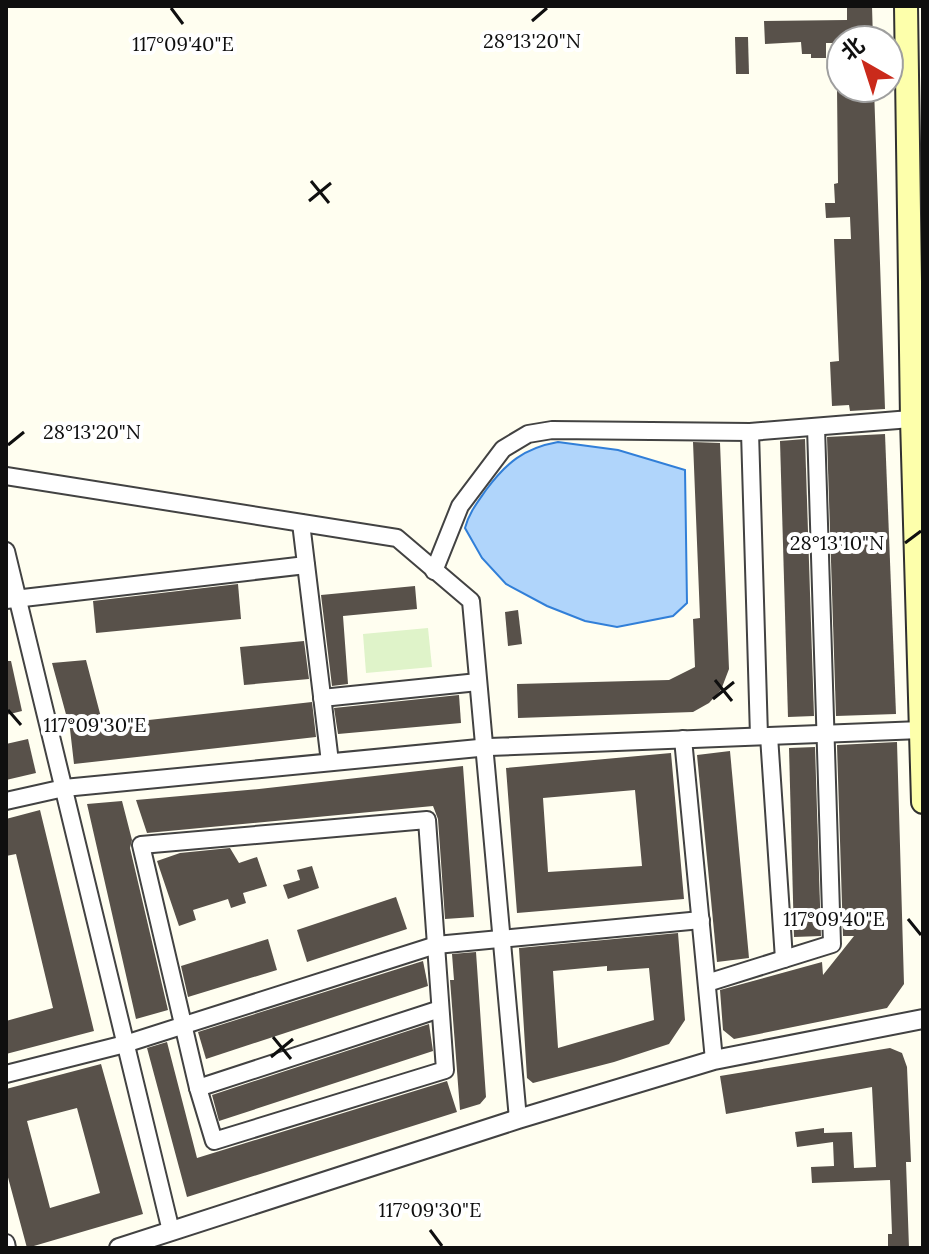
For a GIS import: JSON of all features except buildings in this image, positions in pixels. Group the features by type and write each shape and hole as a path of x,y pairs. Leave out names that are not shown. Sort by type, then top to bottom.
{"main road":[{"path":"906,6 923,802"}],"street":[{"path":"434,571 460,506 503,449 528,434 552,430 750,432 917,419"},
{"path":"707,983 832,944 816,427"},
{"path":"750,432 764,736 784,959"},
{"path":"6,476 397,538 471,601 518,1119"},
{"path":"301,523 330,762"},
{"path":"6,551 12,599 64,788 171,1231"},
{"path":"12,599 306,565"},
{"path":"322,698 478,682"},
{"path":"6,801 64,788 484,747 921,730"},
{"path":"683,739 714,1060"},
{"path":"427,820 440,1009 445,1070 214,1141 198,1088 141,845 427,820"},
{"path":"6,1074 125,1044 436,945 701,920"},
{"path":"198,1088 440,1009"},
{"path":"119,1248 518,1119 714,1060 923,1019"}],"green space":[{"path":"428,628 432,667 366,673 363,634"}],"water":[{"path":"558,442 618,450 685,470 687,603 673,616 617,627 585,621 547,606 506,584 482,558 465,528 476,504 501,472 517,458 535,448"}]}
